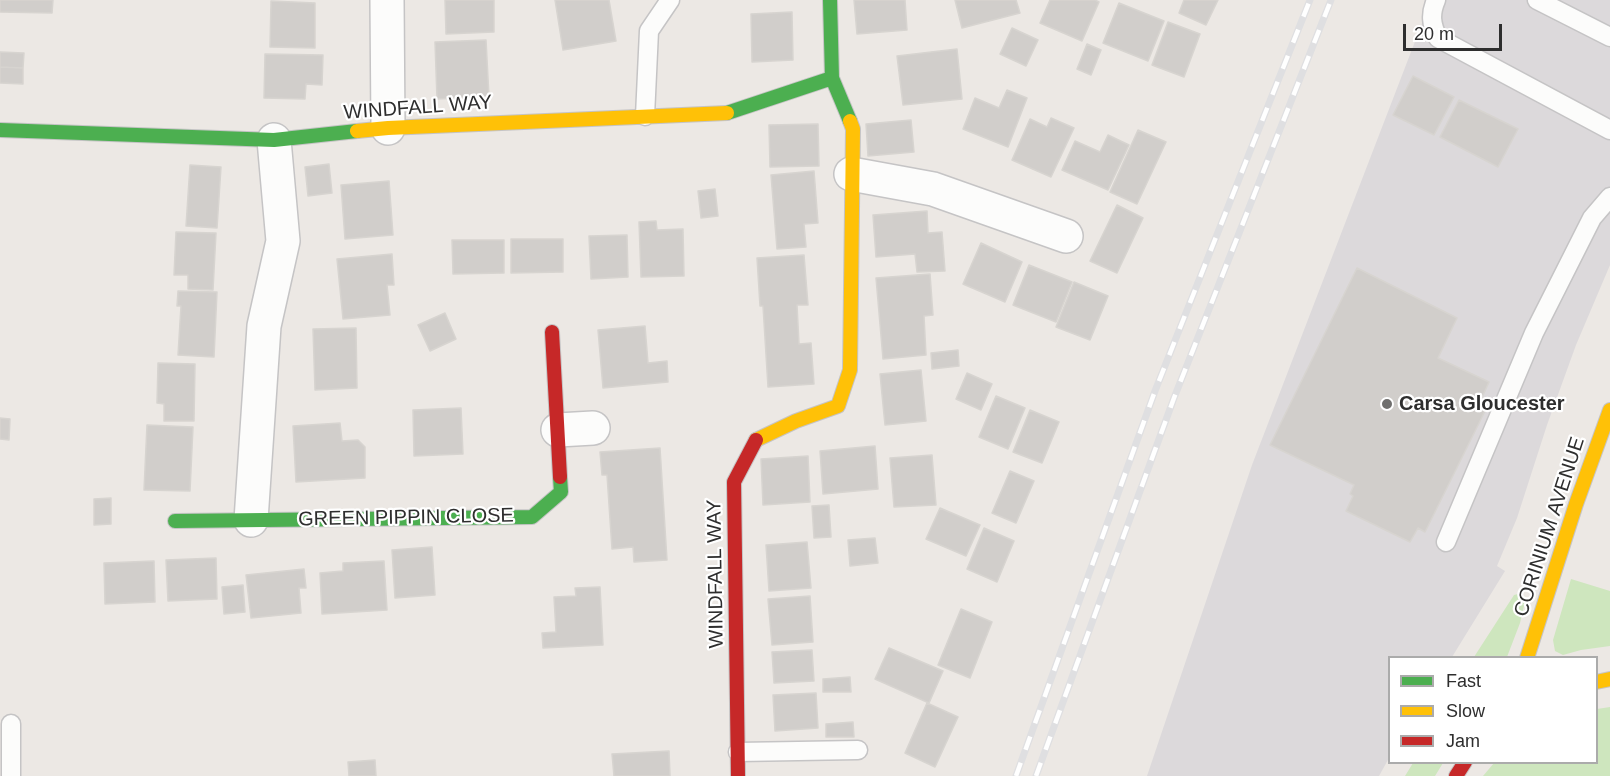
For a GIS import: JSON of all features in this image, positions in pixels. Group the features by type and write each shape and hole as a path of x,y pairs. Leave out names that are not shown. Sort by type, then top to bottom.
{"main road":[{"name":"WINDFALL WAY","path":"738,776 734,482 756,440 796,421 838,406 850,370 853,129 832,78 830,0"},
{"name":"WINDFALL WAY","path":"0,129 274,140 388,128 723,114 795,88 832,78"},
{"name":"GREEN PIPPIN CLOSE","path":"175,521 532,517 561,492 552,332"},
{"name":"CORINIUM AVENUE","path":"1527,656 1576,504 1610,410"}],"street":[{"path":"387,0 388,128"},
{"path":"251,520 264,326 283,241 274,140"},
{"path":"851,174 933,189 1066,236"},
{"path":"558,430 593,428"}],"lane":[{"path":"645,116 649,31 670,0"},
{"path":"1436,0 1431,12 1432,26 1438,38 1610,130"},
{"path":"1537,0 1610,37"},
{"path":"1446,542 1534,333 1592,218 1610,198"},
{"path":"10,776 11,724"},
{"path":"738,752 858,750"}],"shaded area":[{"path":"1431,0 1610,0 1610,265 1576,345 1517,518 1497,566 1505,571 1453,656 1388,656 1388,760 1379,776 1147,776 1252,465"}],"green space":[{"path":"1571,579 1610,591 1610,646 1563,655 1555,651 1553,640"},
{"path":"1514,595 1526,597 1520,623 1507,656 1475,656"},
{"path":"1610,707 1610,776 1483,776 1493,764 1598,764 1598,709"},
{"path":"1412,764 1442,764 1435,776 1405,776"}],"building":[{"path":"0,0 53,0 52,13 0,12"},
{"path":"445,0 494,0 494,32 446,34"},
{"path":"555,0 609,0 616,41 563,50"},
{"path":"854,0 905,0 907,30 857,34"},
{"path":"955,0 1016,0 1020,13 962,28"},
{"path":"1050,0 1095,0 1099,2 1082,41 1040,23"},
{"path":"1184,0 1218,0 1206,25 1179,13"},
{"path":"271,1 315,3 315,48 270,47"},
{"path":"1119,3 1164,21 1148,61 1103,43"},
{"path":"792,12 793,60 752,62 751,14"},
{"path":"1168,22 1200,34 1184,77 1152,65"},
{"path":"1012,28 1038,40 1026,66 1000,54"},
{"path":"486,40 489,97 437,99 435,42"},
{"path":"1087,44 1101,50 1091,75 1077,69"},
{"path":"957,49 962,99 903,105 897,56"},
{"path":"0,52 24,53 23,68 0,67"},
{"path":"265,54 323,55 322,85 306,84 305,99 264,98"},
{"path":"0,67 23,68 23,84 0,83"},
{"path":"1413,76 1454,97 1434,135 1393,115"},
{"path":"1007,90 1027,98 1008,147 963,129 975,98 999,108"},
{"path":"1459,100 1518,129 1498,167 1440,137"},
{"path":"1051,118 1074,128 1051,177 1012,160 1030,119 1047,127"},
{"path":"911,120 914,152 868,156 866,124"},
{"path":"818,124 819,166 770,167 769,125"},
{"path":"1138,130 1166,142 1137,204 1110,192"},
{"path":"1108,135 1129,145 1108,190 1062,170 1075,141 1100,152"},
{"path":"329,164 332,193 308,196 305,167"},
{"path":"190,165 221,167 217,228 186,226"},
{"path":"814,171 818,223 804,224 806,247 777,249 771,175"},
{"path":"389,181 393,235 345,239 341,185"},
{"path":"715,189 718,216 701,218 698,191"},
{"path":"1117,205 1143,218 1117,273 1090,261"},
{"path":"927,211 928,233 942,232 945,271 917,272 915,254 876,257 873,215"},
{"path":"656,221 657,230 683,229 684,276 641,277 639,222"},
{"path":"176,232 216,233 213,290 188,289 188,275 174,275"},
{"path":"627,235 628,277 591,279 589,236"},
{"path":"511,239 563,239 563,272 511,273"},
{"path":"452,240 504,240 504,273 453,274"},
{"path":"981,243 1022,262 1005,302 963,284"},
{"path":"392,254 394,285 387,285 390,315 343,319 337,259"},
{"path":"804,255 808,305 797,305 799,344 811,343 814,384 768,387 763,306 760,306 757,258"},
{"path":"1029,265 1072,282 1056,322 1013,305"},
{"name":"Carsa Gloucester","path":"1357,268 1457,318 1438,358 1489,382 1480,402 1488,405 1425,532 1418,528 1410,542 1346,511 1353,496 1350,494 1354,485 1270,445"},
{"path":"930,274 933,315 924,316 926,355 883,359 876,278"},
{"path":"1074,282 1108,296 1090,340 1056,327"},
{"path":"178,291 217,292 214,357 178,355 181,306 177,306"},
{"path":"445,313 456,339 430,351 418,325"},
{"path":"645,326 648,363 667,361 668,382 603,388 598,330"},
{"path":"356,328 357,388 315,390 313,329"},
{"path":"958,350 959,366 932,369 931,353"},
{"path":"158,363 195,364 194,421 164,421 164,404 157,403"},
{"path":"921,370 926,421 885,425 880,374"},
{"path":"967,373 992,384 981,410 956,399"},
{"path":"996,396 1025,408 1008,449 979,437"},
{"path":"461,408 463,454 414,456 413,410"},
{"path":"1030,410 1059,422 1042,463 1013,452"},
{"path":"0,418 10,419 9,440 0,439"},
{"path":"340,423 342,441 358,440 365,447 365,478 296,482 293,426"},
{"path":"147,425 193,427 190,491 144,490"},
{"path":"875,446 878,489 823,494 820,451"},
{"path":"660,448 667,560 634,562 633,547 612,549 607,475 602,475 600,452"},
{"path":"932,455 936,505 894,507 890,458"},
{"path":"808,456 810,502 763,505 761,459"},
{"path":"1010,471 1034,481 1016,523 992,513"},
{"path":"111,498 111,524 94,525 94,499"},
{"path":"829,505 831,537 814,538 812,506"},
{"path":"940,508 980,525 966,556 926,539"},
{"path":"984,528 1014,541 997,582 967,569"},
{"path":"875,538 878,563 850,566 848,540"},
{"path":"807,542 811,588 769,591 766,545"},
{"path":"432,547 435,595 395,598 392,550"},
{"path":"216,558 217,599 168,601 166,560"},
{"path":"154,561 155,602 105,604 104,563"},
{"path":"384,561 387,610 322,614 320,573 343,571 343,563"},
{"path":"304,569 306,588 299,588 301,613 251,618 246,575"},
{"path":"243,585 245,612 224,614 222,587"},
{"path":"600,587 603,645 543,648 542,633 556,632 554,597 576,596 575,588"},
{"path":"810,596 813,642 772,645 768,599"},
{"path":"961,609 992,622 970,678 938,665"},
{"path":"889,648 943,671 929,703 875,679"},
{"path":"812,650 814,681 774,683 772,652"},
{"path":"850,677 851,692 823,692 823,679"},
{"path":"816,693 818,728 775,731 773,695"},
{"path":"927,703 958,717 935,767 905,753"},
{"path":"853,722 854,737 826,737 826,724"},
{"path":"669,751 670,776 614,776 612,754"},
{"path":"375,760 376,776 349,776 348,762"}],"railway":[{"path":"1016,776 1155,391 1310,0"},
{"path":"1036,776 1174,398 1331,0"}],"traffic: fast":[{"path":"830,0 832,78 850,121"},
{"path":"727,113 832,78"},
{"path":"0,130 274,140 357,131"},
{"path":"175,521 532,517 561,492 560,477"}],"traffic: slow":[{"path":"357,131 727,113"},
{"path":"756,440 796,421 838,406 850,370 853,129 850,121"},
{"path":"1528,656 1576,504 1610,410"},
{"path":"1598,682 1610,679"}],"traffic: jam":[{"path":"552,332 560,477"},
{"path":"738,776 734,482 756,440"},
{"path":"1456,776 1464,764"}],"place":[{"name":"Carsa Gloucester","path":"1387,404"}]}
